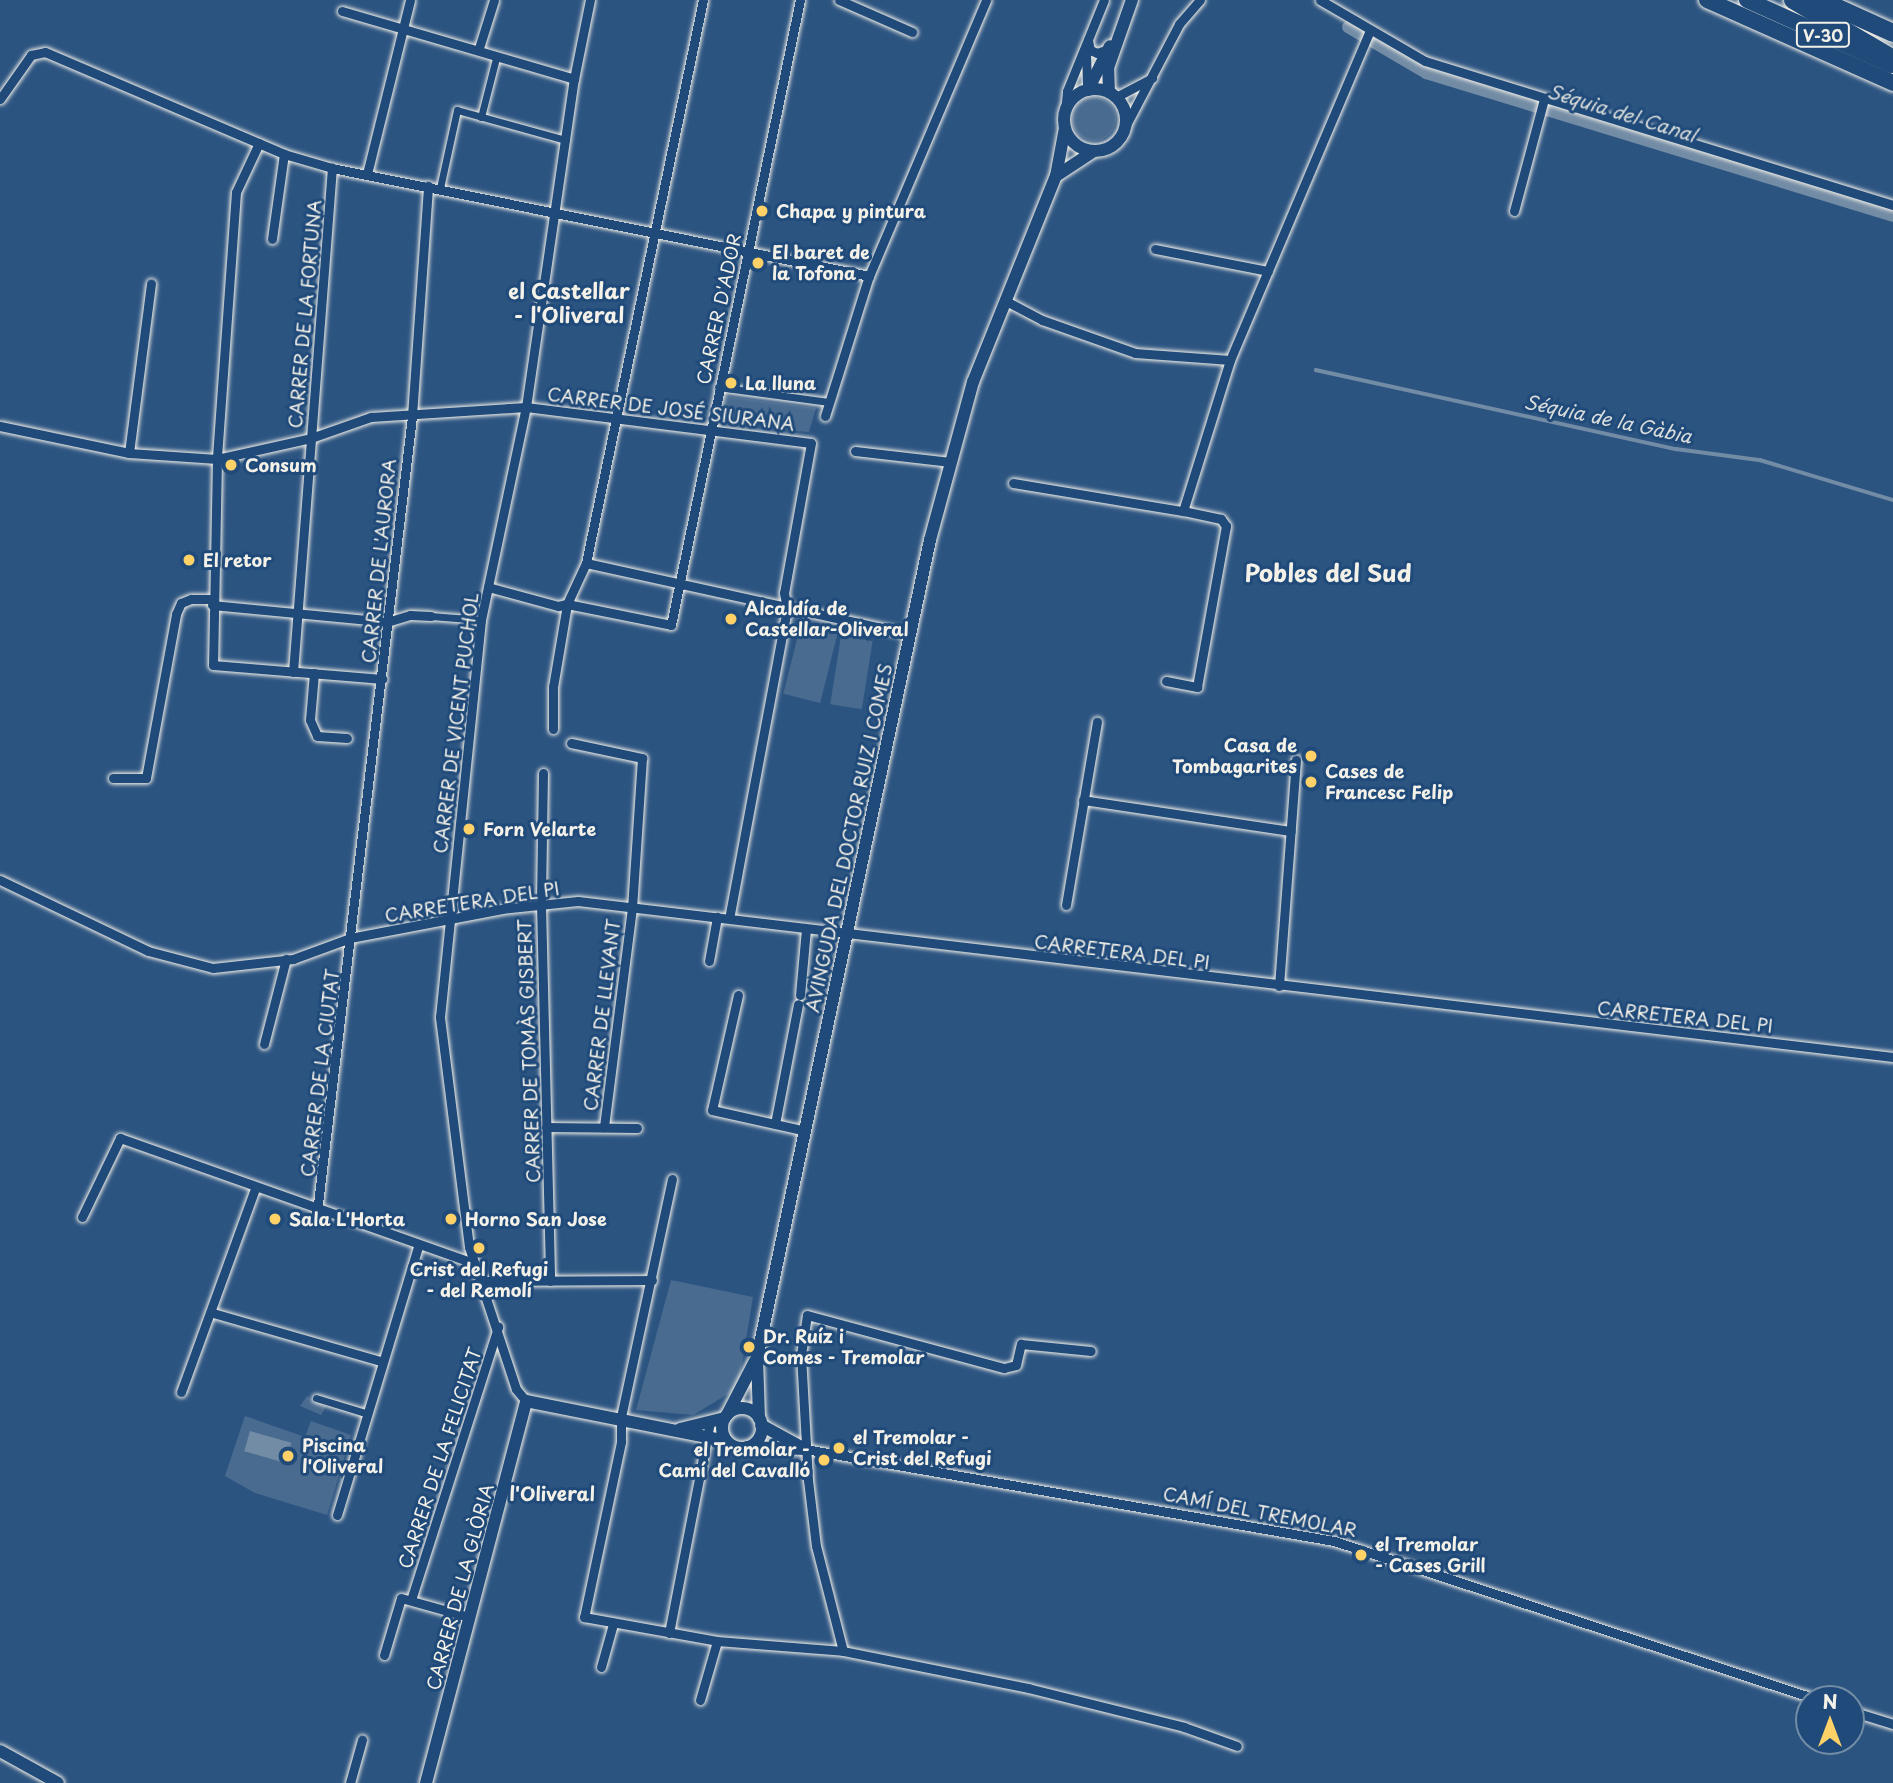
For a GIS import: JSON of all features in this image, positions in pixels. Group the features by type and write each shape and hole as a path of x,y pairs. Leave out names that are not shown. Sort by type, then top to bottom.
{"highway":[{"path":"1707,0 1893,83"},
{"name":"V-30","path":"1747,0 1893,66"},
{"path":"1793,0 1893,60"},
{"name":"V-30","path":"1820,0 1893,33"},
{"path":"1780,33 1893,91"}],"street":[{"path":"367,174 410,0"},
{"path":"479,48 495,0"},
{"name":"CARRER DE VICENT PUCHOL","path":"472,1263 440,1017 449,920 481,620 526,407 574,79 590,0"},
{"path":"553,729 553,687 567,604 586,563 703,0"},
{"name":"CARRER D'ADOR","path":"567,604 671,625 800,0"},
{"path":"839,0 912,32"},
{"path":"825,416 869,276 986,0"},
{"path":"1094,151 1079,146 1065,128 1065,111 1067,90 1104,0"},
{"path":"1125,127 1125,111 1112,95 1108,68 1132,0"},
{"path":"1056,176 1094,151 1110,147 1125,127 1179,24 1200,0"},
{"path":"1321,0 1425,61 1893,205"},
{"path":"342,11 479,48 496,58 574,79"},
{"path":"1183,510 1230,360 1370,30"},
{"path":"1065,111 1073,98 1088,90 1118,34"},
{"path":"1087,38 1090,50 1097,53 1108,49"},
{"path":"1087,38 1088,90"},
{"path":"0,99 31,55 46,52 284,154 332,167 554,209 869,276"},
{"path":"481,117 496,58"},
{"path":"1088,90 1112,95 1153,77"},
{"path":"1514,211 1544,99"},
{"path":"440,188 457,110 566,140"},
{"name":"AVINGUDA DEL DOCTOR RUIZ I COMES","path":"760,1422 757,1358 909,634 950,462 973,382 1056,176 1065,128"},
{"path":"259,143 236,192 217,459 212,602 213,665 382,679"},
{"path":"272,239 284,154"},
{"name":"CARRER DE LA FORTUNA","path":"293,672 332,167"},
{"name":"CARRER DE L'AURORA","path":"350,938 412,416 428,186"},
{"path":"1156,249 1269,271"},
{"path":"129,453 151,283"},
{"path":"1006,300 1042,320 1135,353 1230,360"},
{"path":"719,387 829,402"},
{"name":"CARRER DE JOSÉ SIURANA","path":"0,426 129,453 217,459 311,438 372,417 526,407 616,416 811,443 784,593 787,609"},
{"path":"855,451 950,462"},
{"path":"1013,483 1183,510 1222,519 1226,526 1197,687 1166,681"},
{"path":"586,563 909,634"},
{"path":"488,587 558,606 567,604"},
{"path":"113,778 146,778 176,614 181,603 191,599 299,614 387,622 410,615 481,620"},
{"path":"729,918 787,609"},
{"path":"314,673 310,720 317,736 347,738"},
{"path":"1066,905 1097,722"},
{"name":"CARRER DE LLEVANT","path":"571,743 642,758 632,908 604,1127"},
{"path":"1279,986 1296,760"},
{"name":"CARRER DE TOMÀS GISBERT","path":"543,773 541,905 550,1281"},
{"path":"1083,800 1291,831"},
{"name":"CARRETERA DEL PI","path":"0,880 170,958 213,968 286,960 350,938 541,905 579,901 1893,1057"},
{"path":"709,961 717,917"},
{"name":"AVINGUDA DEL DOCTOR RUIZ I COMES","path":"775,1124 799,1000 806,929"},
{"name":"CARRER DE LA CIUTAT","path":"317,1212 350,938"},
{"path":"264,1044 286,960"},
{"path":"738,995 712,1110 806,1132"},
{"path":"547,1128 637,1128"},
{"path":"82,1217 120,1138 317,1212 472,1263 482,1281 498,1325 516,1390 526,1401 621,1416 679,1429 707,1442 726,1441 747,1447 758,1439 760,1422 740,1408 710,1423 679,1429"},
{"path":"672,1179 621,1416 621,1441 584,1617 717,1641 843,1651 1028,1688 1184,1727 1237,1746"},
{"path":"181,1392 213,1313 255,1189"},
{"path":"337,1515 380,1361 418,1247"},
{"path":"482,1281 652,1280"},
{"path":"213,1313 380,1361"},
{"path":"843,1651 816,1546 805,1449 801,1355 807,1315 1004,1368 1016,1364 1021,1344 1091,1351"},
{"name":"CARRER DE LA FELICITAT","path":"384,1655 406,1599 498,1325"},
{"name":"AVINGUDA DEL DOCTOR RUIZ I COMES","path":"726,1416 757,1358"},
{"path":"316,1398 365,1413"},
{"name":"CARRER DE LA GLÒRIA","path":"426,1783 526,1401"},
{"path":"726,1416 722,1428 726,1441"},
{"name":"CAMÍ DEL TREMOLAR","path":"760,1422 805,1449"},
{"path":"669,1633 681,1557 691,1535 710,1423"},
{"name":"CAMÍ DEL TREMOLAR","path":"747,1447 805,1449 1334,1541 1795,1692"},
{"path":"406,1599 469,1617"},
{"path":"601,1667 613,1624"},
{"path":"700,1700 717,1641"},
{"path":"1865,1715 1893,1724"},
{"path":"350,1783 362,1740"},
{"path":"0,1751 58,1783"}],"shaded area":[{"path":"1094,97 1103,98 1110,103 1115,110 1115,128 1110,135 1103,140 1094,141 1085,140 1078,135 1073,128 1072,119 1073,110 1078,103 1085,98"},
{"path":"725,396 816,408 809,432 772,429 773,416 750,413 748,426 723,424"},
{"path":"801,623 838,632 820,703 783,694"},
{"path":"841,636 873,641 862,709 830,704"},
{"path":"671,1280 753,1297 738,1388 693,1415 636,1410"},
{"path":"307,1396 326,1407 321,1415 300,1406"},
{"name":"Piscina l'Oliveral","path":"245,1416 305,1437 311,1421 351,1435 327,1515 255,1493 225,1476"},
{"path":"250,1431 291,1443 286,1463 244,1451"}],"waterway":[{"name":"Séquia del Canal","path":"1348,27 1426,73 1893,216"},
{"name":"Séquia de la Gàbia","path":"1316,370 1676,449 1760,460 1893,500"}],"place":[{"name":"Chapa y pintura","path":"762,211"},
{"name":"El baret de la Tofona","path":"758,263"},
{"name":"La lluna","path":"731,383"},
{"name":"Consum","path":"231,465"},
{"name":"El retor","path":"189,560"},
{"name":"Alcaldía de Castellar-Oliveral","path":"731,619"},
{"name":"Casa de Tombagarites","path":"1311,756"},
{"name":"Cases de Francesc Felip","path":"1311,782"},
{"name":"Forn Velarte","path":"469,829"},
{"name":"Sala L'Horta","path":"275,1219"},
{"name":"Horno San Jose","path":"451,1219"},
{"name":"Crist del Refugi - del Remolí","path":"479,1248"},
{"name":"Dr. Ruíz i Comes - Tremolar","path":"749,1347"},
{"name":"el Tremolar - Crist del Refugi","path":"839,1448"},
{"name":"Piscina l'Oliveral","path":"288,1456"},
{"name":"el Tremolar - Camí del Cavalló","path":"824,1460"},
{"name":"el Tremolar - Cases Grill","path":"1361,1555"}],"district":[{"name":"el Castellar - l'Oliveral","path":"569,302"},
{"name":"Pobles del Sud","path":"1328,573"},
{"name":"l'Oliveral","path":"552,1494"}]}
